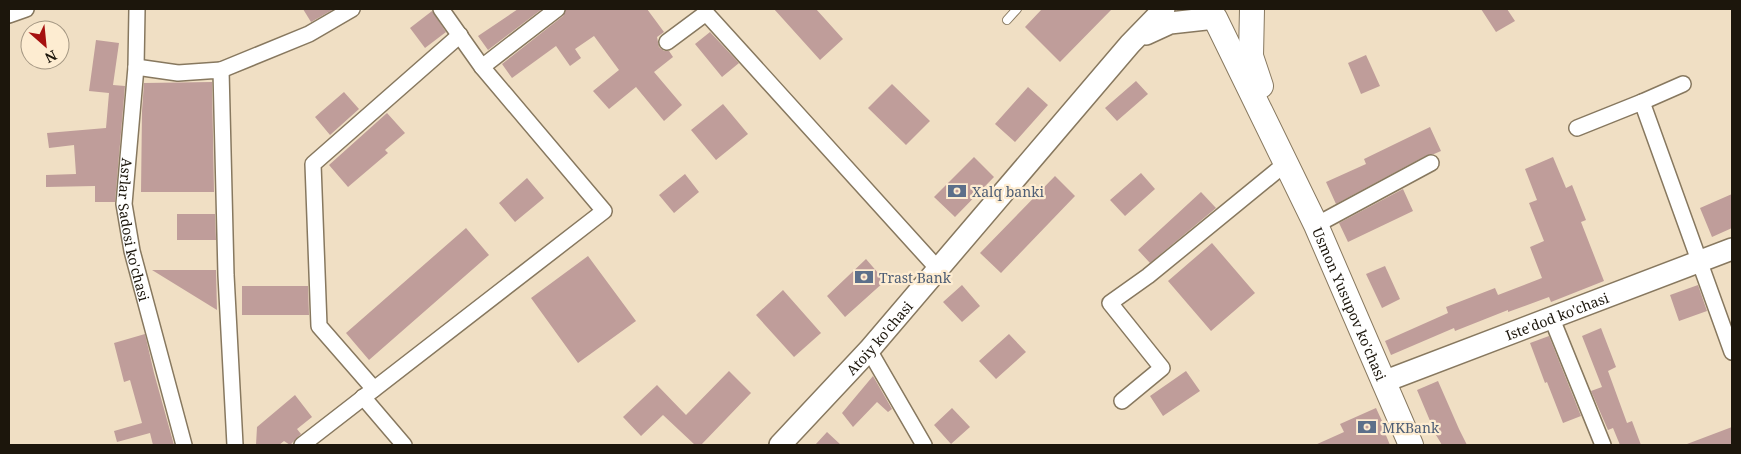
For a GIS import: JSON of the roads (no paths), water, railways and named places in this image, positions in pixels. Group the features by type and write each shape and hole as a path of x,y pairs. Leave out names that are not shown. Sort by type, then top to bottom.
{"main road":[{"path":"1208,13 1229,19 1242,14 1247,9"},
{"name":"Usmon Yusupov ko'chasi","path":"1252,9 1251,56 1285,164"},
{"name":"Usmon Yusupov ko'chasi","path":"1208,13 1316,225 1382,382 1411,445"}],"street":[{"path":"9,15 26,9"},
{"name":"Asrlar Sadosi ko'chasi","path":"137,9 136,67 124,204 132,251 184,445"},
{"path":"136,67 178,73 221,70 309,34 352,9"},
{"path":"302,445 604,211 482,67 441,9"},
{"path":"482,67 557,9"},
{"name":"Atoiy ko'chasi","path":"780,445 869,350 1130,44 1164,9"},
{"path":"667,42 709,11 938,269"},
{"name":"Atoiy ko'chasi","path":"1130,44 1158,27 1208,13"},
{"path":"404,445 369,393 319,326 313,164 460,35"},
{"path":"221,70 226,275 235,445"},
{"path":"1577,128 1683,84"},
{"path":"1642,102 1732,352"},
{"path":"1316,225 1431,163"},
{"path":"1122,401 1162,368 1110,303 1148,276 1285,164"},
{"name":"Iste'dod ko'chasi","path":"1382,382 1732,248"},
{"path":"1552,318 1603,445"},
{"path":"869,350 924,445"}],"lane":[{"path":"1008,20 1018,9"}],"place":[{"name":"Xalq banki","path":"957,191"},
{"name":"Trast Bank","path":"864,277"},
{"name":"MKBank","path":"1367,427"}]}
